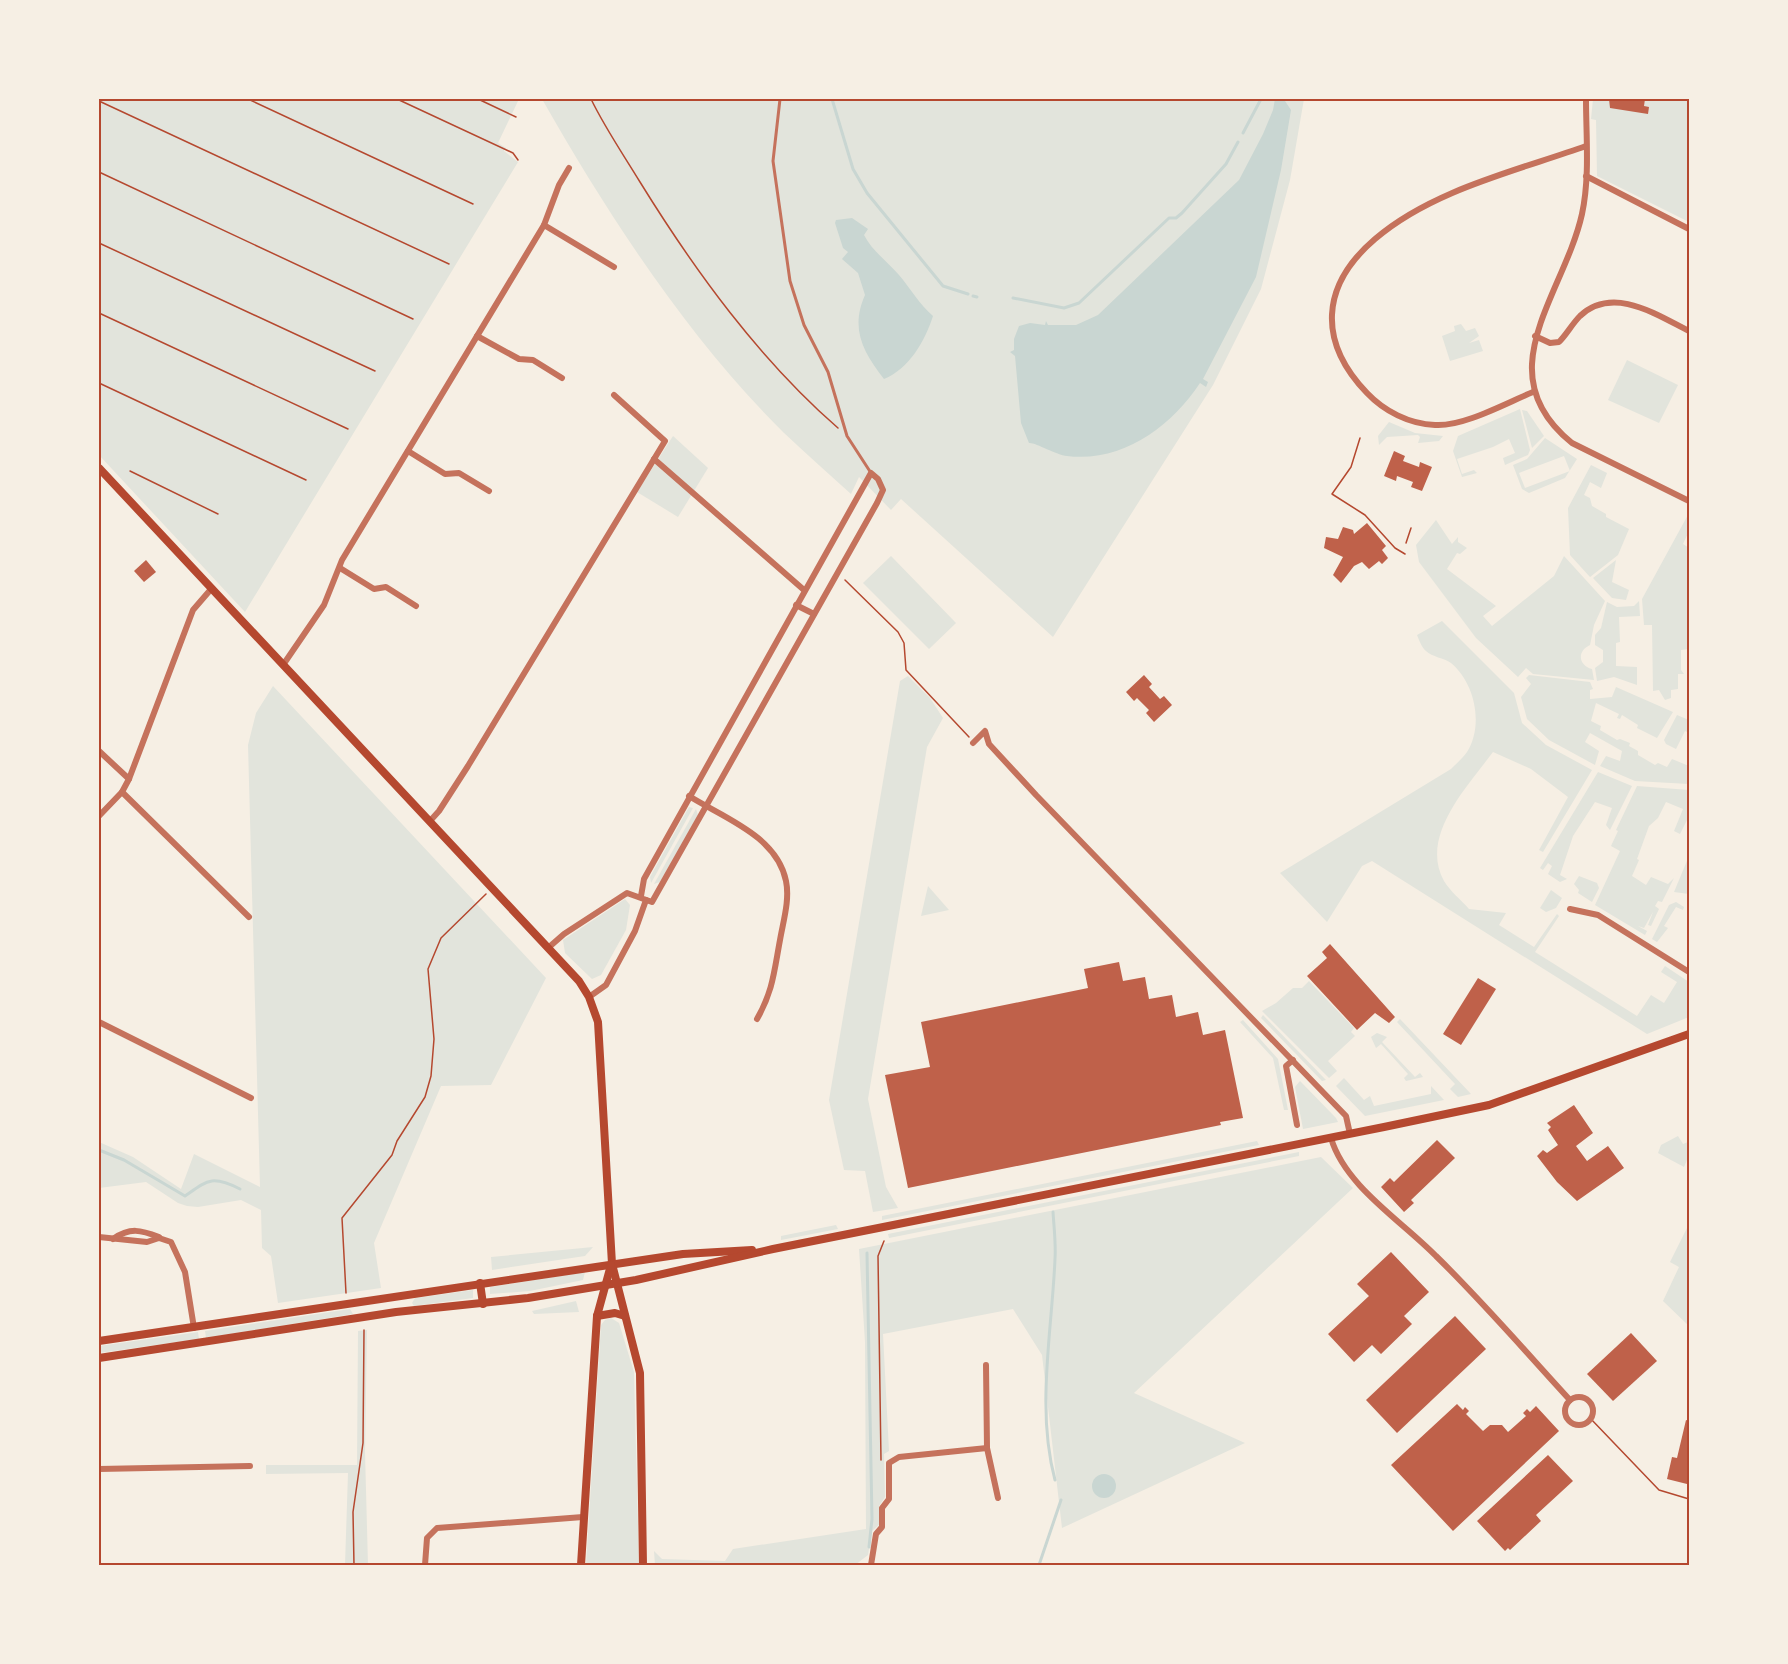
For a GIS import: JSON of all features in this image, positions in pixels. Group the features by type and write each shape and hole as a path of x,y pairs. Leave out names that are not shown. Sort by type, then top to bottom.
{"main road":[{"path":"99,468 579,981 589,997 598,1022 612,1264 640,1373 642,1565"},
{"path":"99,1358 396,1312 483,1304 606,1285 773,1249 1331,1138 1489,1105 1689,1034"},
{"path":"99,1341 683,1254 773,1249"},
{"path":"581,1565 597,1316 612,1264"},
{"path":"480,1284 483,1304"},
{"path":"394,1297 396,1312"},
{"path":"597,1316 615,1313 625,1316"}],"street":[{"path":"1586,99 1584,198 1576,237 1535,336 1531,362 1533,392 1544,414 1572,443 1689,501"},
{"path":"1533,392 1442,425 1422,423 1389,412 1377,404 1342,364 1332,332 1334,303 1345,277 1363,251 1375,239 1425,206 1586,146"},
{"path":"283,665 324,605 340,568 544,225 559,185 569,168"},
{"path":"1586,176 1689,229"},
{"path":"544,225 614,267"},
{"path":"1535,336 1550,343 1559,342 1581,315 1599,305 1612,302 1639,306 1689,331"},
{"path":"477,336 519,359 533,360 562,378"},
{"path":"430,821 468,766 665,441 614,395"},
{"path":"408,451 445,474 459,473 489,491"},
{"path":"654,459 804,590"},
{"path":"548,948 564,934 627,893 644,898 652,902 883,490 878,479 871,473 644,879 644,898 635,931 606,985 589,997"},
{"path":"340,568 374,589 386,587 416,606"},
{"path":"99,816 122,792 129,779 193,610 212,588"},
{"path":"796,605 814,614"},
{"path":"973,742 985,730 989,744 1044,803 1346,1116 1350,1134"},
{"path":"99,751 129,779"},
{"path":"122,792 249,917"},
{"path":"689,796 760,838 778,860 787,882 787,899 770,997 757,1019"},
{"path":"1570,909 1598,915 1689,972"},
{"path":"99,1022 251,1098"},
{"path":"1293,1060 1286,1066 1297,1125"},
{"path":"1331,1138 1341,1162 1405,1230 1435,1254 1570,1400"},
{"path":"113,1239 133,1230 144,1231 171,1242 185,1272 194,1328"},
{"path":"99,1237 147,1242 159,1238"},
{"path":"986,1365 987,1448 998,1498"},
{"path":"1578,1397 1590,1402 1593,1410 1590,1418 1581,1424 1569,1420 1565,1412 1570,1400 1578,1397"},
{"path":"871,1565 876,1533 882,1527 882,1509 889,1499 889,1463 899,1457 987,1448"},
{"path":"99,1469 250,1466"},
{"path":"425,1565 427,1538 437,1528 583,1517"}],"lane":[{"path":"780,99 774,161 790,281 804,325 828,372 847,436 871,473"}],"path":[{"path":"248,99 474,204"},
{"path":"398,99 513,153 518,160"},
{"path":"478,99 516,117"},
{"path":"591,99 614,143 678,244 788,381 847,436"},
{"path":"99,101 449,264"},
{"path":"99,172 413,319"},
{"path":"99,243 375,371"},
{"path":"99,313 348,429"},
{"path":"99,383 306,480"},
{"path":"1360,438 1351,467 1332,494 1365,514 1395,548 1405,554"},
{"path":"129,471 218,514"},
{"path":"1406,543 1411,528"},
{"path":"845,580 898,632 904,643 906,670 973,742"},
{"path":"346,1293 342,1218 392,1155 397,1141 423,1102 431,1077 434,1039 428,969 441,938 492,888"},
{"path":"882,1466 878,1256 884,1240"},
{"path":"354,1565 353,1512 363,1443 364,1330"},
{"path":"1590,1418 1659,1490 1689,1499"}],"shaded area":[{"path":"99,99 519,99 498,143 506,148 504,151 518,162 245,612 99,455"},
{"path":"542,99 1304,99 1290,180 1261,289 1213,385 1053,637 901,499 891,510 859,477 851,494 783,432 748,395 682,316 622,231"},
{"path":"1275,99 1285,101 1291,110 1281,170 1256,277 1203,379 1208,382 1206,387 1200,383 1175,414 1143,439 1126,448 1087,457 1067,456 1029,443 1021,423 1015,356 1010,352 1014,350 1014,339 1019,326 1030,323 1045,325 1046,321 1048,325 1076,325 1098,315 1239,180 1263,134"},
{"path":"1593,99 1689,99 1689,222 1597,176 1596,120 1591,119"},
{"path":"852,218 868,229 864,235 872,246 933,316 915,353 901,368 884,379 870,359 861,340 859,319 865,295 858,273 842,259 848,252 843,248 835,223 836,220"},
{"path":"1461,324 1466,331 1475,328 1479,336 1469,343 1479,340 1483,351 1450,361 1442,336 1455,331 1454,326"},
{"path":"1627,360 1678,385 1659,423 1608,400"},
{"path":"1520,409 1530,450 1528,455 1505,465 1503,458 1515,453 1509,439 1457,459 1462,474 1474,470 1477,473 1462,477 1453,451 1458,436"},
{"path":"1522,410 1527,411 1544,436 1532,448"},
{"path":"1389,422 1415,433 1443,436 1439,441 1418,443 1420,437 1418,435 1387,437 1379,445 1378,436"},
{"path":"673,436 708,468 678,517 637,492"},
{"path":"1545,438 1577,459 1570,470 1564,456 1519,473 1525,488 1569,471 1565,478 1529,493 1522,489 1513,465 1527,459"},
{"path":"1591,465 1607,473 1601,488 1590,482 1584,495 1590,498 1592,506 1606,514 1606,517 1629,529 1618,555 1590,577 1570,555 1568,508"},
{"path":"1689,513 1689,531 1683,544 1689,548 1689,649 1681,650 1681,670 1684,674 1678,674 1678,689 1671,690 1671,698 1665,700 1659,690 1653,691 1652,625 1644,625 1642,599"},
{"path":"1436,520 1452,544 1458,537 1458,542 1467,548 1460,554 1457,553 1447,569 1496,606 1483,616 1492,626 1554,576 1564,556 1605,601 1594,625 1590,645 1581,654 1584,664 1592,669 1594,680 1533,674 1526,668 1518,677 1476,638 1419,562 1416,545"},
{"path":"891,556 956,623 929,649 863,583"},
{"path":"1616,560 1612,582 1629,590 1626,600 1612,598 1593,578"},
{"path":"1639,601 1640,616 1619,617 1620,642 1616,643 1616,666 1637,667 1637,685 1614,677 1597,681 1595,668 1603,662 1603,650 1595,645 1595,635 1601,628 1607,602 1617,607 1634,606"},
{"path":"1442,621 1514,693 1522,723 1546,745 1592,770 1543,852 1539,850 1568,797 1531,769 1493,752 1460,796 1442,829 1438,847 1438,864 1444,881 1469,909 1506,913 1499,925 1534,947 1557,914 1559,916 1535,952 1637,1016 1651,995 1664,1003 1677,982 1661,972 1665,966 1689,982 1689,1017 1647,1034 1372,861 1362,866 1327,922 1280,873 1451,769 1467,752 1475,730 1476,717 1471,693 1459,671 1451,663 1426,651 1417,635"},
{"path":"1529,675 1590,682 1593,689 1590,690 1590,699 1612,697 1616,687 1673,712 1657,738 1637,728 1638,725 1622,715 1620,719 1617,718 1619,714 1596,703 1591,721 1601,726 1600,730 1617,740 1630,743 1629,746 1638,751 1638,755 1655,765 1658,763 1667,767 1672,759 1689,766 1689,784 1635,781 1600,766 1606,756 1620,761 1622,751 1590,733 1585,742 1599,751 1595,765 1549,740 1527,719 1521,697 1531,684 1526,678"},
{"path":"908,676 930,698 943,718 927,747 868,1099 886,1187 898,1208 873,1212 865,1171 844,1170 829,1100 900,681"},
{"path":"273,686 546,978 491,1085 441,1086 374,1243 381,1288 278,1303 271,1256 262,1248 261,1210 241,1200 198,1207 187,1206 178,1203 146,1182 99,1188 99,1142 133,1157 181,1189 194,1154 260,1187 248,745 256,713"},
{"path":"1677,715 1689,720 1689,733 1685,731 1676,749 1666,744 1664,740"},
{"path":"1598,772 1632,786 1610,830 1606,825 1612,808 1595,802 1573,836 1560,875 1567,879 1560,882 1548,874 1552,866 1548,863 1543,870 1540,868"},
{"path":"1637,786 1689,790 1689,816 1680,834 1674,831 1683,809 1666,802 1658,818 1649,826 1637,859 1639,860 1632,876 1646,885 1651,877 1668,884 1674,878 1662,902 1658,901 1655,906 1659,909 1651,926 1648,925 1653,912 1644,928 1638,926 1647,931 1645,935 1595,905 1620,851 1611,846"},
{"path":"689,807 693,808 651,883 650,877"},
{"path":"696,809 698,815 660,882 654,884"},
{"path":"1689,856 1689,894 1674,892"},
{"path":"1579,876 1597,883 1599,888 1592,902 1578,893 1579,890 1574,884"},
{"path":"928,886 949,910 921,916"},
{"path":"1551,890 1562,898 1556,908 1546,912 1540,908"},
{"path":"625,899 630,905 626,930 601,975 592,979 565,953 563,940"},
{"path":"1676,902 1684,907 1683,910 1676,907 1664,926 1668,928 1657,942 1652,939 1669,905"},
{"path":"1309,981 1354,1028 1351,1032 1355,1036 1328,1061 1337,1071 1329,1078 1262,1011 1276,1003 1293,988 1302,988"},
{"path":"1263,1015 1326,1080 1322,1081 1261,1018"},
{"path":"1400,1019 1471,1094 1458,1097 1450,1089 1455,1084 1397,1022"},
{"path":"1243,1020 1278,1059 1288,1110 1284,1110 1273,1058 1240,1022"},
{"path":"1377,1033 1387,1037 1382,1042 1415,1077 1420,1073 1423,1077 1406,1081 1404,1078 1408,1074 1381,1044 1376,1048 1371,1037"},
{"path":"1344,1078 1364,1100 1370,1096 1374,1106 1431,1094 1431,1086 1444,1100 1365,1116 1336,1086"},
{"path":"1300,1081 1338,1122 1303,1129 1295,1087"},
{"path":"1678,1136 1683,1144 1688,1142 1689,1145 1689,1154 1684,1167 1658,1153 1661,1145"},
{"path":"1257,1141 1259,1145 882,1220 882,1216"},
{"path":"1299,1152 1299,1156 889,1238 888,1234"},
{"path":"1321,1157 1353,1188 1134,1393 1245,1443 1062,1528 1042,1355 1013,1309 883,1334 889,1451 884,1454 885,1497 879,1506 879,1525 872,1531 868,1555 855,1565 655,1565 654,1551 662,1559 725,1561 733,1549 866,1529 865,1342 859,1249"},
{"path":"1689,1224 1689,1326 1663,1301 1679,1267 1670,1262"},
{"path":"836,1225 838,1229 781,1240 781,1236"},
{"path":"593,1247 585,1256 492,1270 491,1257"},
{"path":"585,1272 583,1280 530,1291 490,1294 490,1287"},
{"path":"473,1290 473,1298 414,1306 412,1303 415,1298"},
{"path":"576,1301 579,1312 534,1314 532,1311"},
{"path":"350,1309 353,1314 206,1338 205,1331"},
{"path":"611,1318 619,1323 634,1372 639,1565 586,1565 601,1325 605,1320"},
{"path":"367,1330 365,1452 368,1565 345,1565 348,1473 266,1474 266,1465 357,1465 358,1331"},
{"path":"198,1332 199,1339 99,1353 99,1346"},
{"path":"1104,1474 1109,1475 1115,1481 1115,1491 1109,1497 1104,1498 1099,1497 1093,1491 1092,1486 1093,1481 1099,1475"}],"building":[{"path":"1609,99 1645,99 1644,106 1649,107 1648,114 1610,108"},
{"path":"1394,451 1405,456 1403,461 1419,467 1420,462 1432,467 1422,491 1411,487 1413,482 1397,476 1396,481 1384,476"},
{"path":"1367,523 1386,546 1382,550 1388,558 1382,564 1379,561 1369,569 1362,562 1354,566 1341,583 1333,575 1343,557 1324,548 1326,537 1338,539 1343,527 1353,530 1354,534"},
{"path":"146,560 156,572 144,582 134,571"},
{"path":"1144,675 1152,684 1149,687 1160,699 1164,696 1172,705 1154,722 1146,713 1149,710 1137,698 1134,701 1126,692"},
{"path":"1330,944 1395,1017 1389,1023 1375,1013 1357,1030 1307,976 1327,958 1322,952"},
{"path":"1119,962 1123,981 1145,977 1149,999 1172,995 1176,1017 1198,1012 1203,1035 1225,1030 1243,1118 1220,1122 1221,1125 908,1188 885,1075 930,1067 921,1022 1088,988 1084,969"},
{"path":"1478,978 1496,989 1461,1045 1443,1034"},
{"path":"1574,1105 1593,1133 1576,1146 1587,1161 1608,1146 1624,1168 1577,1201 1557,1182 1537,1156 1543,1150 1547,1153 1558,1145 1548,1130 1551,1127 1547,1123"},
{"path":"1437,1140 1455,1158 1411,1200 1414,1203 1404,1212 1381,1187 1390,1178 1394,1182"},
{"path":"1391,1252 1429,1292 1404,1316 1412,1324 1381,1354 1372,1345 1354,1362 1328,1334 1369,1296 1357,1284"},
{"path":"1455,1316 1486,1349 1397,1433 1366,1400"},
{"path":"1631,1333 1657,1361 1613,1401 1587,1374"},
{"path":"1457,1404 1463,1410 1465,1407 1469,1411 1466,1414 1483,1431 1490,1425 1502,1425 1508,1432 1526,1416 1523,1413 1527,1409 1530,1412 1536,1406 1559,1431 1453,1531 1391,1465"},
{"path":"1686,1420 1689,1421 1687,1484 1667,1479 1672,1457 1677,1458"},
{"path":"1548,1455 1573,1481 1536,1515 1541,1521 1510,1550 1508,1548 1505,1551 1477,1521"}],"waterway":[{"path":"832,99 853,169 867,193 943,286 968,294"},
{"path":"1243,133 1261,99"},
{"path":"1013,298 1064,308 1079,303 1169,218 1176,218 1182,213 1226,164 1238,142"},
{"path":"973,296 977,297"},
{"path":"99,1150 124,1160 185,1196 211,1181 223,1182 240,1189"},
{"path":"1053,1212 1055,1253 1046,1398 1049,1453 1055,1480"},
{"path":"867,1253 872,1519 869,1547"},
{"path":"1039,1565 1061,1500"}]}
